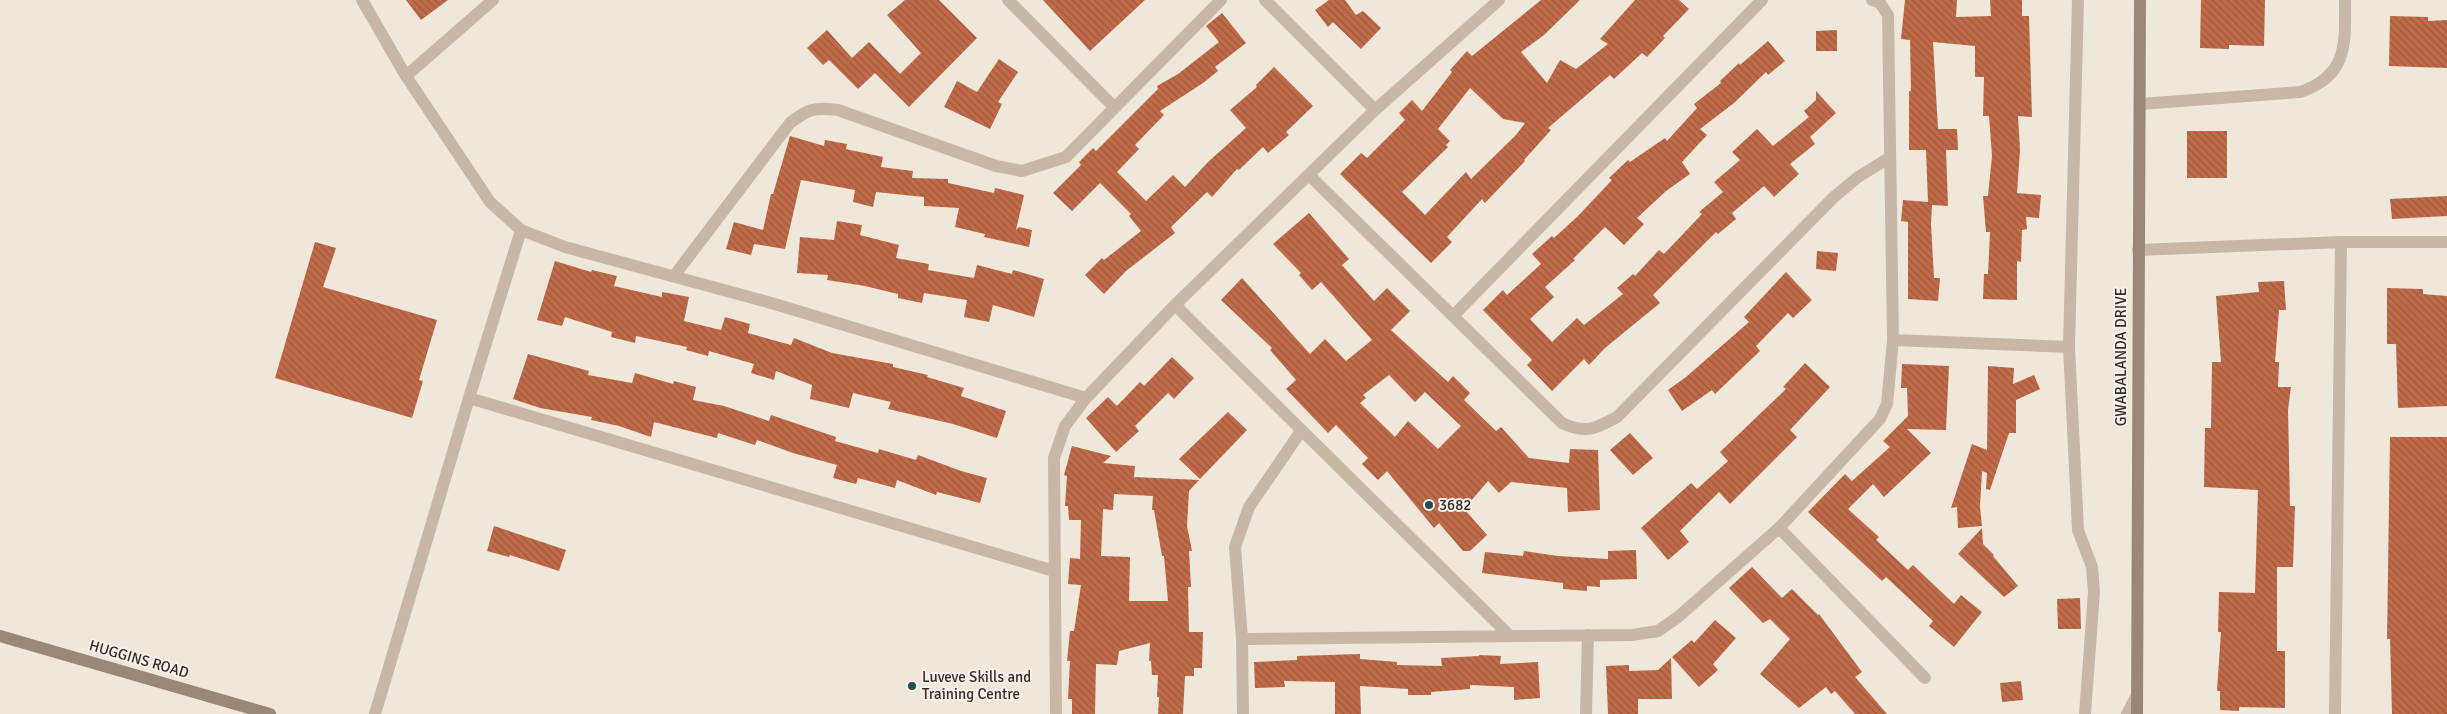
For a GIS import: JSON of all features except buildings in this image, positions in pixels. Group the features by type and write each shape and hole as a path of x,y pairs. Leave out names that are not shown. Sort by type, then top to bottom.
{"street":[{"path":"362,0 406,76 490,202 521,230 565,247 674,276 1086,398"},
{"path":"406,76 494,0"},
{"path":"1008,0 1114,107"},
{"path":"674,276 790,123 807,110 823,108 838,110 996,166 1022,170 1066,157 1084,141 1114,107 1221,0"},
{"path":"1265,0 1375,110"},
{"path":"1056,714 1054,458 1065,426 1086,398 1175,306 1375,110 1498,0"},
{"path":"1453,316 1762,0"},
{"path":"1242,639 1632,635 1658,631 1678,617 1779,528 1884,412 1893,340 1888,15 1880,3 1872,0"},
{"path":"2078,0 2069,347 2078,530 2092,567 2094,592 2085,714"},
{"name":"GWABALANDA DRIVE","path":"2137,714 2140,0"},
{"path":"2140,104 2300,92 2315,86 2338,63 2344,48 2345,0"},
{"path":"1309,175 1562,423 1586,431 1617,417 1834,197 1858,177 1889,158"},
{"path":"376,714 469,398 521,230"},
{"path":"2138,250 2340,242 2447,242"},
{"path":"2335,714 2340,242"},
{"path":"1175,306 1510,636"},
{"path":"1893,340 2069,347"},
{"path":"469,398 1054,571"},
{"path":"1243,714 1242,639 1235,547 1248,507 1301,432"},
{"path":"1779,528 1925,678"},
{"path":"1586,714 1588,635"},
{"name":"HUGGINS ROAD","path":"0,636 270,714"},
{"path":"2127,714 2137,695"}],"place":[{"name":"3682","path":"1429,505"},
{"name":"Luveve Skills and Training Centre","path":"912,686"}]}
